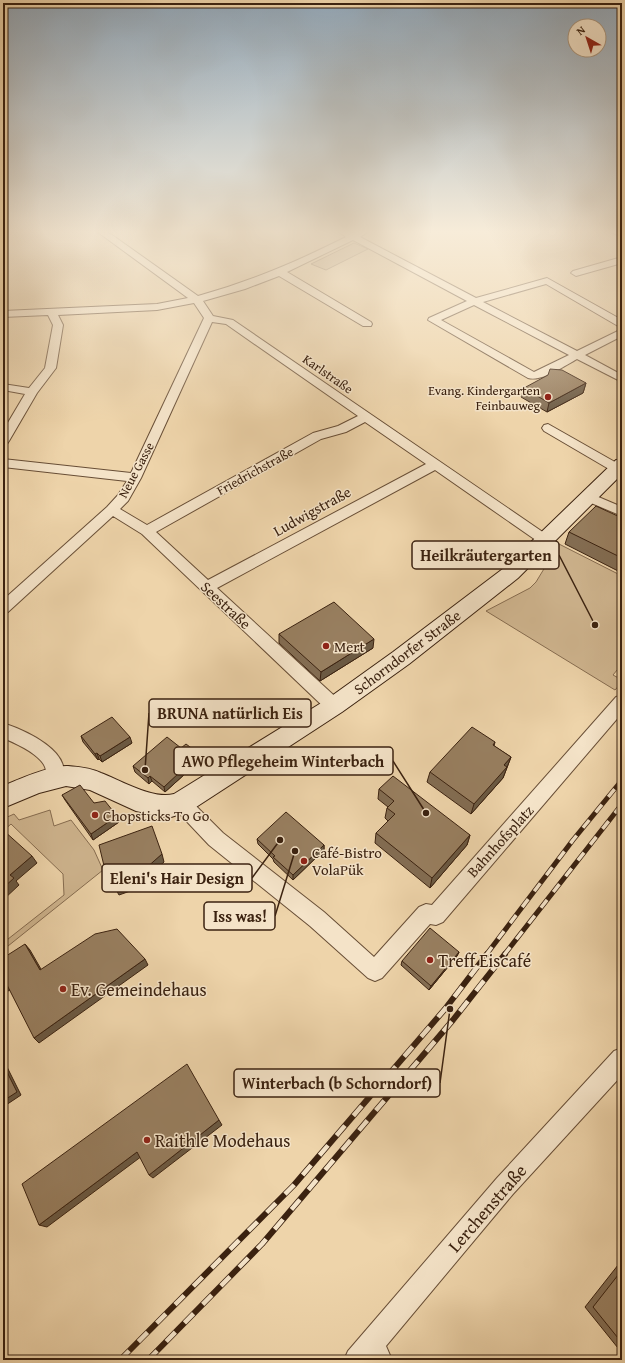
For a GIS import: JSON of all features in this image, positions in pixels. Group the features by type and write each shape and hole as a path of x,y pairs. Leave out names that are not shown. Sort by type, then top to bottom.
{"street":[{"path":"188,294 197,300 209,318"},
{"path":"3,314 157,306 197,300 221,294"},
{"path":"316,294 367,324"},
{"path":"461,294 622,379"},
{"path":"502,294 475,301 432,320 532,376 538,375 622,332"},
{"path":"569,294 622,324"},
{"path":"3,441 32,392 50,368 58,325 52,312"},
{"name":"Karlstraße","path":"209,318 228,322 545,540"},
{"name":"Neue Gasse","path":"3,608 112,510 123,498 134,478 209,318"},
{"path":"3,387 32,392"},
{"name":"Friedrichstraße","path":"147,531 317,436 342,429 365,417"},
{"path":"548,428 620,466"},
{"path":"3,463 134,478"},
{"name":"Ludwigstraße","path":"207,588 434,465"},
{"name":"Schorndorfer Straße","path":"174,805 334,706 401,658 480,598 511,573 620,466"},
{"path":"589,497 622,512"},
{"name":"Seestraße","path":"112,510 147,531 334,706"},
{"name":"Bahnhofsplatz","path":"174,805 317,919 375,972 426,914 436,914 622,702"},
{"path":"3,730 31,743 48,756 53,765 55,777"},
{"path":"3,797 20,788 55,777 66,776 93,780 136,800 174,805"},
{"name":"Lerchenstraße","path":"369,1355 504,1186 622,1059"}],"shaded area":[{"path":"559,544 622,576 622,664 613,675 622,680 622,682 615,690 486,611 530,588 536,582"},
{"path":"50,810 54,826 71,820 94,850 103,870 3,950 3,943 64,895 63,874 11,824 3,831 3,819 14,814 19,820"}],"building":[{"path":"550,369 562,370 586,383 549,403 524,388 548,375"},
{"path":"596,506 622,518 622,558 569,532"},
{"name":"Mert","path":"334,602 374,639 321,672 279,634"},
{"path":"112,717 130,737 100,756 97,753 95,754 81,736"},
{"path":"472,727 495,742 493,745 511,757 504,765 507,767 474,804 430,772"},
{"path":"167,737 181,748 186,744 198,753 193,757 195,758 164,787 150,776 148,778 133,766"},
{"path":"393,776 470,835 432,878 376,833 395,814 387,808 394,801 379,789"},
{"name":"Chopsticks To Go","path":"80,785 94,803 105,801 117,816 91,834 62,795"},
{"path":"286,812 324,845 293,875 273,857 275,856 257,839"},
{"path":"152,826 162,854 129,883 115,888 110,869 105,870 99,845"},
{"path":"3,830 32,856 10,875 14,878 3,888"},
{"name":"Treff Eiscafé","path":"430,928 459,952 431,986 402,961"},
{"name":"Ev. Gemeindehaus","path":"117,929 145,959 34,1038 6,983 3,985 3,958 25,944 40,970 95,934"},
{"path":"3,1064 17,1092 3,1101"},
{"name":"Raithle Modehaus","path":"187,1064 219,1120 149,1175 137,1152 39,1225 22,1184"},
{"path":"622,1270 622,1343 593,1307"}],"railway":[{"path":"486,955 573,840 622,780"},
{"path":"504,955 622,804"},
{"path":"120,1360 294,1185 445,1009 487,954"},
{"path":"148,1360 262,1244 453,1020 505,954"}],"place":[{"name":"Evang. Kindergarten Feinbauweg","path":"548,397"},
{"name":"Heilkräutergarten","path":"595,625"},
{"name":"Mert","path":"326,646"},
{"name":"BRUNA natürlich Eis","path":"145,770"},
{"name":"AWO Pflegeheim Winterbach","path":"426,813"},
{"name":"Chopsticks To Go","path":"95,815"},
{"name":"Eleni's Hair Design","path":"280,840"},
{"name":"Iss was!","path":"295,851"},
{"name":"Café-Bistro VolaPük","path":"304,861"},
{"name":"Treff Eiscafé","path":"430,960"},
{"name":"Ev. Gemeindehaus","path":"63,989"},
{"name":"Winterbach (b Schorndorf)","path":"450,1009"},
{"name":"Raithle Modehaus","path":"147,1140"}]}
